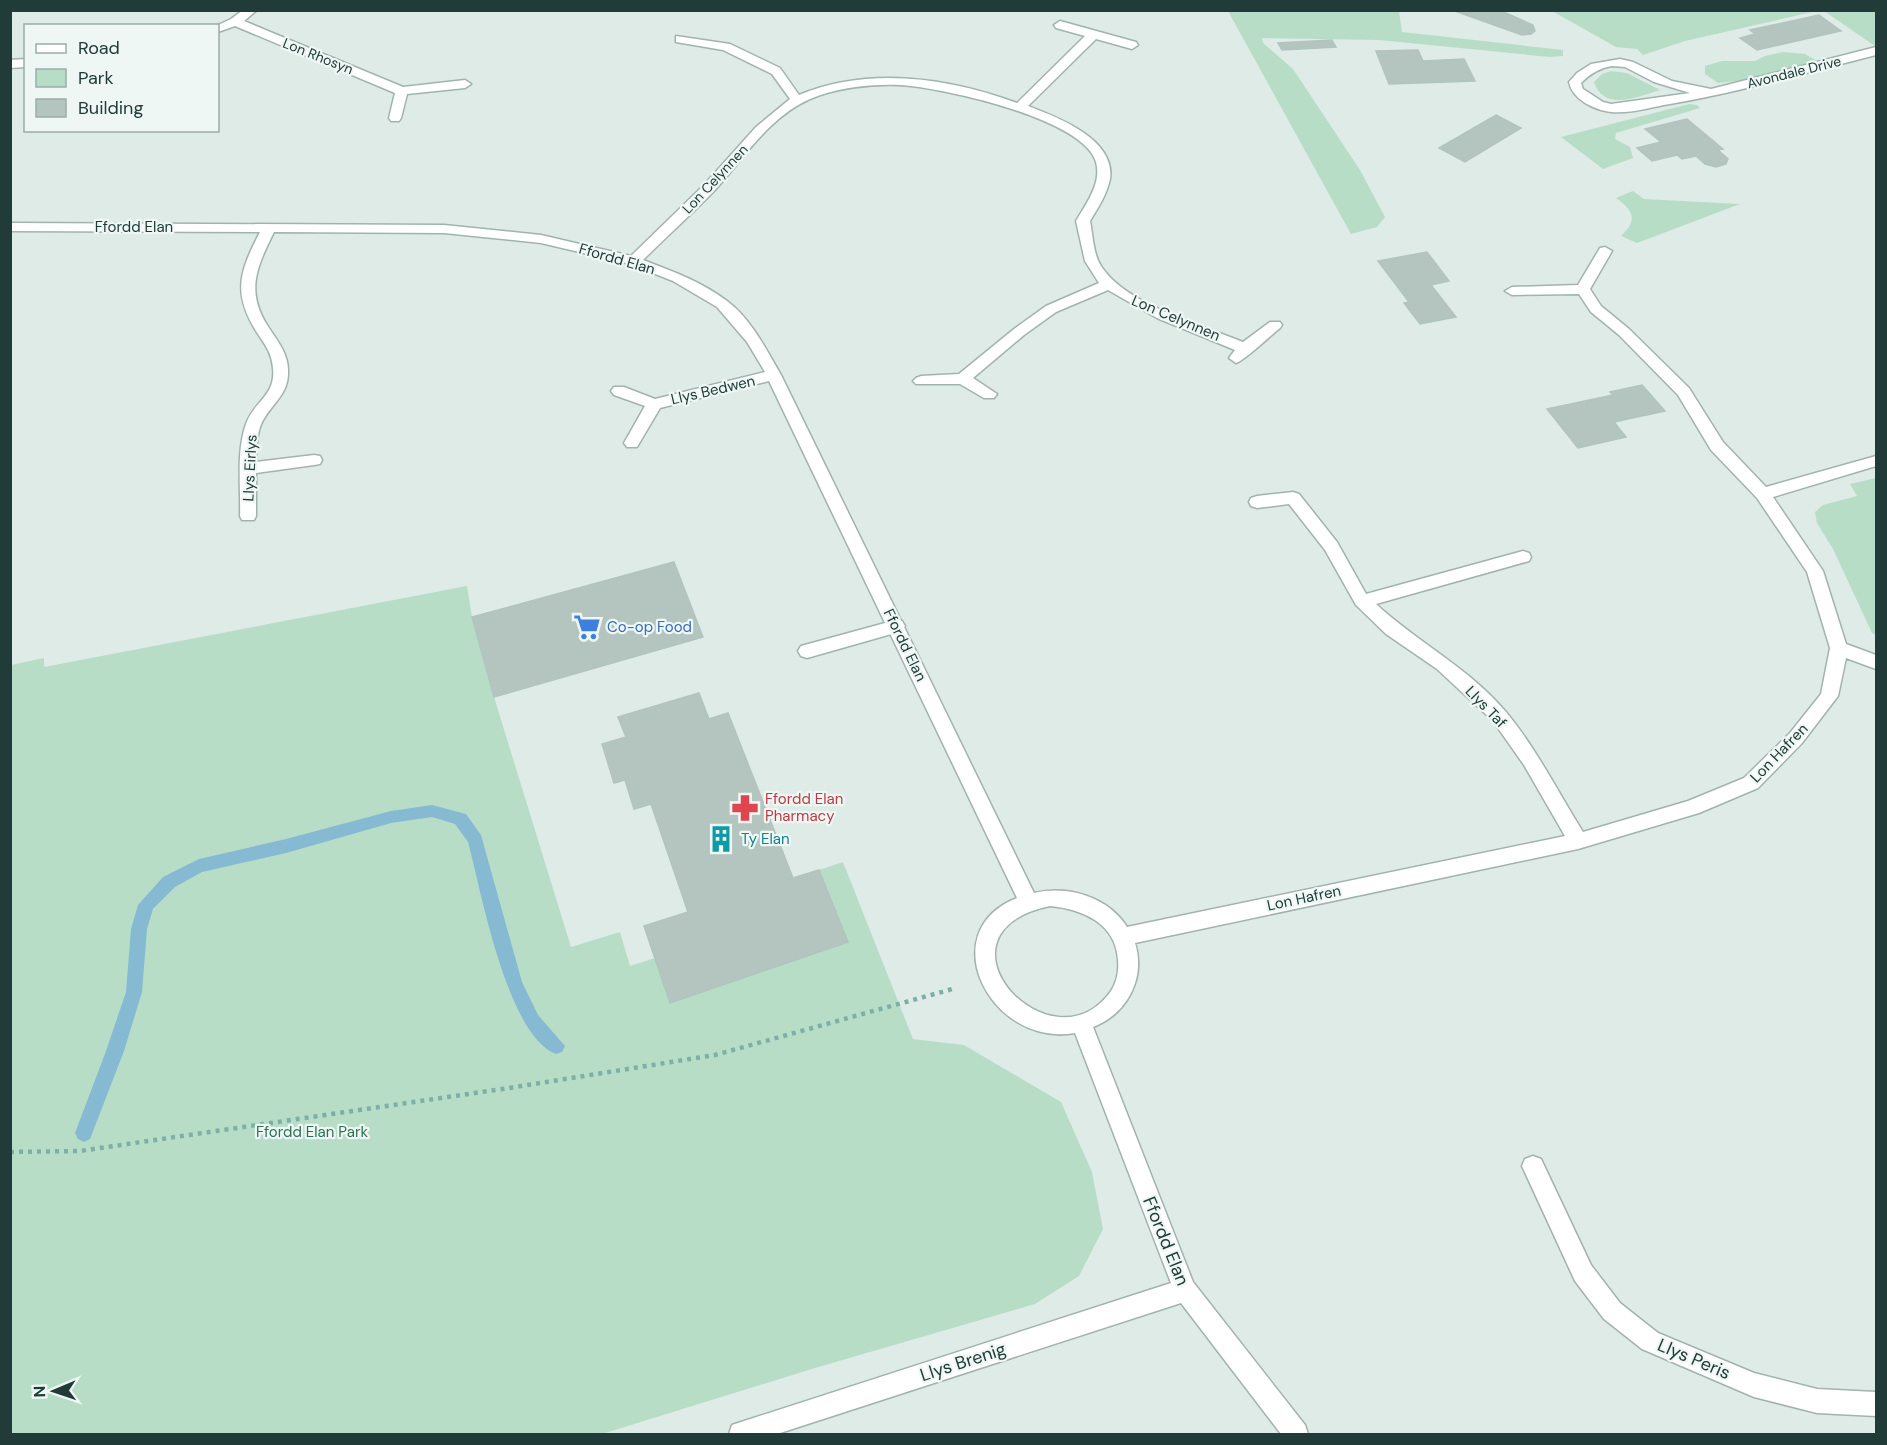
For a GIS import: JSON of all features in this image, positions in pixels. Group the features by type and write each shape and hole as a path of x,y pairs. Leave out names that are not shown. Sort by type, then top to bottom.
{"street":[{"path":"219,29 235,22 251,10"},
{"name":"Lon Rhosyn","path":"235,22 402,91 465,84"},
{"path":"1060,25 1132,45"},
{"path":"1019,108 1094,34"},
{"path":"680,39 726,47 776,71 797,100"},
{"name":"Avondale Drive","path":"1711,93 1678,87 1659,80 1635,66 1622,63 1598,63 1583,72 1575,82 1577,91 1586,98 1611,108 1711,93 1876,51"},
{"name":"Lon Celynnen","path":"634,261 710,187 771,119 797,100 828,90 897,81 937,84 1063,123 1100,154 1104,171 1101,190 1083,221 1094,267 1109,284 1128,299 1241,353 1275,325"},
{"path":"395,118 402,91"},
{"name":"Ffordd Elan","path":"10,227 444,229 541,239 634,261 678,278 722,304 753,339 774,375 1029,902"},
{"name":"Llys Eirlys","path":"248,516 253,423 280,389 282,373 272,341 254,317 247,301 249,266 269,228"},
{"path":"1512,291 1583,289 1605,251"},
{"path":"963,379 1019,332 1051,309 1109,284"},
{"name":"Lon Hafren","path":"1122,936 1578,841 1692,808 1751,783 1797,738 1829,696 1839,648 1815,571 1763,494 1717,446 1684,392 1624,332 1596,309 1583,289"},
{"name":"Llys Bedwen","path":"620,391 654,404 774,375"},
{"path":"921,381 963,379 989,394"},
{"path":"632,443 654,404"},
{"path":"250,468 314,460"},
{"path":"1763,494 1876,460"},
{"name":"Llys Taf","path":"1257,502 1293,498 1331,546 1362,601 1392,629 1443,664 1499,716 1530,760 1578,841"},
{"path":"1362,601 1523,557"},
{"path":"807,651 896,626"},
{"path":"1839,648 1876,662"},
{"path":"1050,898 1072,900 1092,907 1110,920 1122,936 1129,957 1128,978 1119,998 1102,1013 1081,1023 1058,1026 1035,1022 1015,1012 999,997 988,979 985,960 988,942 996,925 1010,911 1029,902 1050,898"},
{"name":"Ffordd Elan","path":"1081,1023 1185,1290 1296,1434"},
{"name":"Llys Peris","path":"1533,1166 1583,1274 1612,1311 1650,1341 1754,1384 1817,1401 1876,1404"},
{"name":"Llys Brenig","path":"741,1434 1185,1290"}],"path":[{"path":"10,1152 80,1151 509,1088 715,1055 988,979"}],"green space":[{"path":"1228,11 1399,11 1402,32 1563,50 1563,56 1550,57 1379,40 1262,38 1263,43 1293,69 1360,170 1385,217 1377,227 1351,234"},
{"path":"1552,11 1817,11 1685,41 1643,55 1637,49 1616,47"},
{"path":"1824,11 1876,11 1876,46 1875,46"},
{"path":"1783,52 1805,54 1817,61 1739,81 1718,83 1705,74 1705,66 1722,61 1755,61"},
{"path":"1611,71 1627,73 1660,90 1622,100 1605,97 1594,82 1602,74"},
{"path":"1689,104 1700,108 1616,133 1615,139 1630,147 1633,158 1603,169 1561,137"},
{"path":"1633,191 1644,199 1740,204 1637,243 1621,236 1630,225 1632,216 1627,207 1616,198"},
{"path":"1876,478 1876,635 1872,633 1833,549 1817,523 1815,512 1823,505 1857,496 1850,484"},
{"name":"Ffordd Elan Park","path":"467,586 472,617 494,697 571,947 620,932 630,966 655,958 670,1003 848,942 819,870 843,862 913,1039 964,1045 1061,1102 1092,1172 1103,1229 1079,1276 1035,1304 815,1368 602,1434 11,1434 11,665 44,658 44,667"}],"building":[{"path":"1452,10 1499,10 1533,25 1535,31 1522,35"},
{"path":"1819,15 1841,31 1757,50 1740,38 1755,34 1750,30"},
{"path":"1332,40 1336,47 1282,50 1278,43"},
{"path":"1418,50 1423,61 1464,59 1475,81 1389,84 1376,51"},
{"path":"1496,115 1521,128 1465,162 1439,148"},
{"path":"1687,119 1723,149 1718,150 1728,159 1726,164 1716,167 1705,164 1696,156 1682,159 1677,155 1652,161 1637,148 1661,142 1645,129"},
{"path":"1427,252 1449,281 1431,285 1456,317 1420,324 1404,303 1409,302 1378,261"},
{"path":"1642,385 1665,411 1614,422 1626,437 1578,448 1547,409 1613,395 1610,392"},
{"name":"Co-op Food","path":"674,562 703,637 494,697 472,617"},
{"name":"Ty Elan","path":"699,693 709,719 728,713 793,878 819,870 848,942 670,1003 644,926 688,912 651,804 634,809 625,780 614,783 602,744 626,737 618,717"}],"waterway":[{"path":"84,1133 115,1051 134,992 139,929 146,905 169,882 199,866 286,846 391,817 432,811 460,819 475,840 514,983 532,1020 556,1046"}],"place":[{"name":"Co-op Food","path":"587,627"},
{"name":"Ffordd Elan Pharmacy","path":"745,808"},
{"name":"Ty Elan","path":"721,839"}]}
